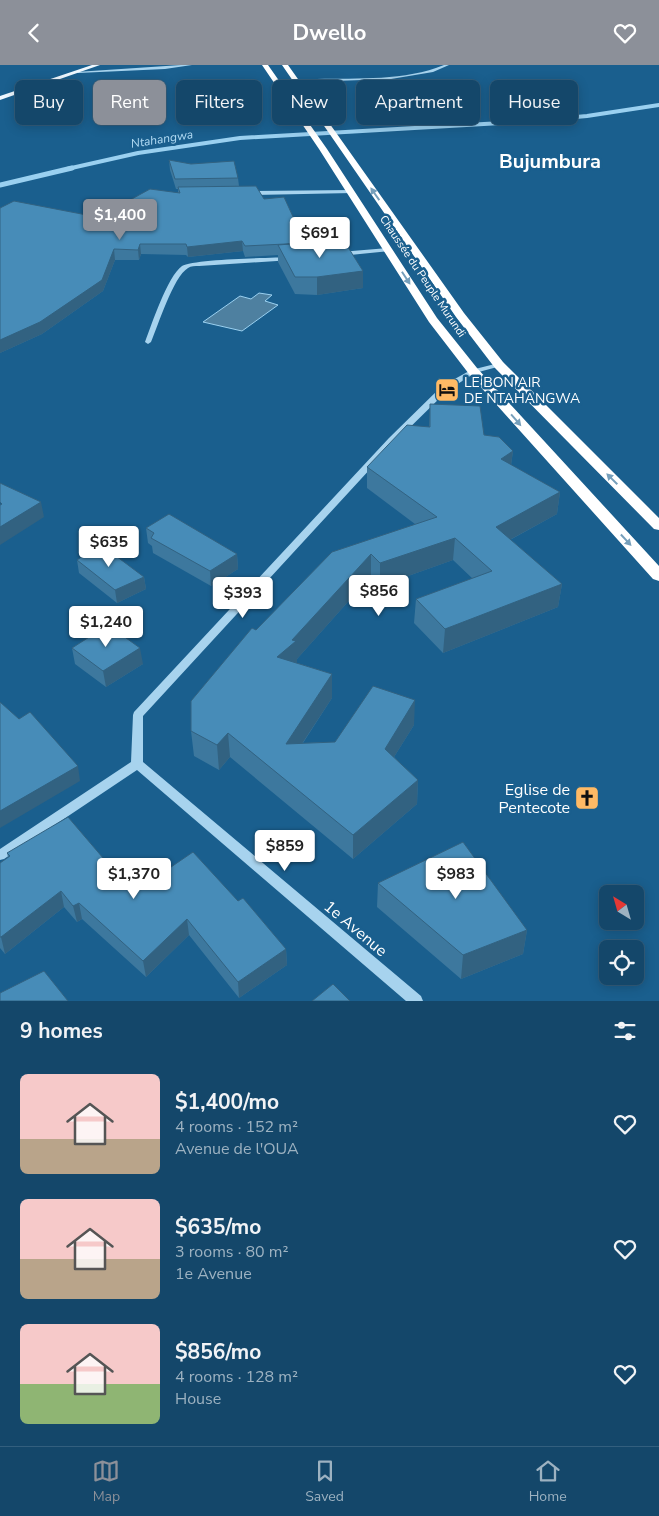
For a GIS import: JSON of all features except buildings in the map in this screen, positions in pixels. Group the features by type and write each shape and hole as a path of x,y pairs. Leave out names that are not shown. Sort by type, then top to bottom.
{"highway":[{"name":"Chaussée du Peuple Murundi","path":"265,65 276,80"},
{"name":"Chaussée du Peuple Murundi","path":"285,65 294,80"},
{"name":"Chaussée du Peuple Murundi","path":"307,125 434,320 473,371 659,576"},
{"name":"Chaussée du Peuple Murundi","path":"327,125 460,315 498,365 659,526"}],"main road":[{"path":"0,98 98,65"}],"street":[{"path":"78,72 158,69 190,65"},
{"path":"294,80 427,73 447,65"},
{"path":"244,193 351,191"},
{"path":"331,255 388,250"},
{"path":"148,342 167,297 184,268 199,264 293,258"},
{"path":"0,855 137,764 138,715 392,440 445,388 473,371 498,365"},
{"name":"1e Avenue","path":"137,764 416,1001"}],"water":[{"path":"259,293 272,295 265,301 278,305 242,331 203,322 240,296 251,299"}],"waterway":[{"name":"Ntahangwa","path":"67,169 138,153 240,138 520,122 587,116 659,105"},
{"name":"Ntahangwa","path":"0,185 72,168"}],"place":[{"name":"LE BON AIR DE NTAHANGWA","path":"447,390"},
{"name":"Eglise de Pentecote","path":"587,798"}],"district":[{"name":"Bujumbura","path":"550,161"}]}
